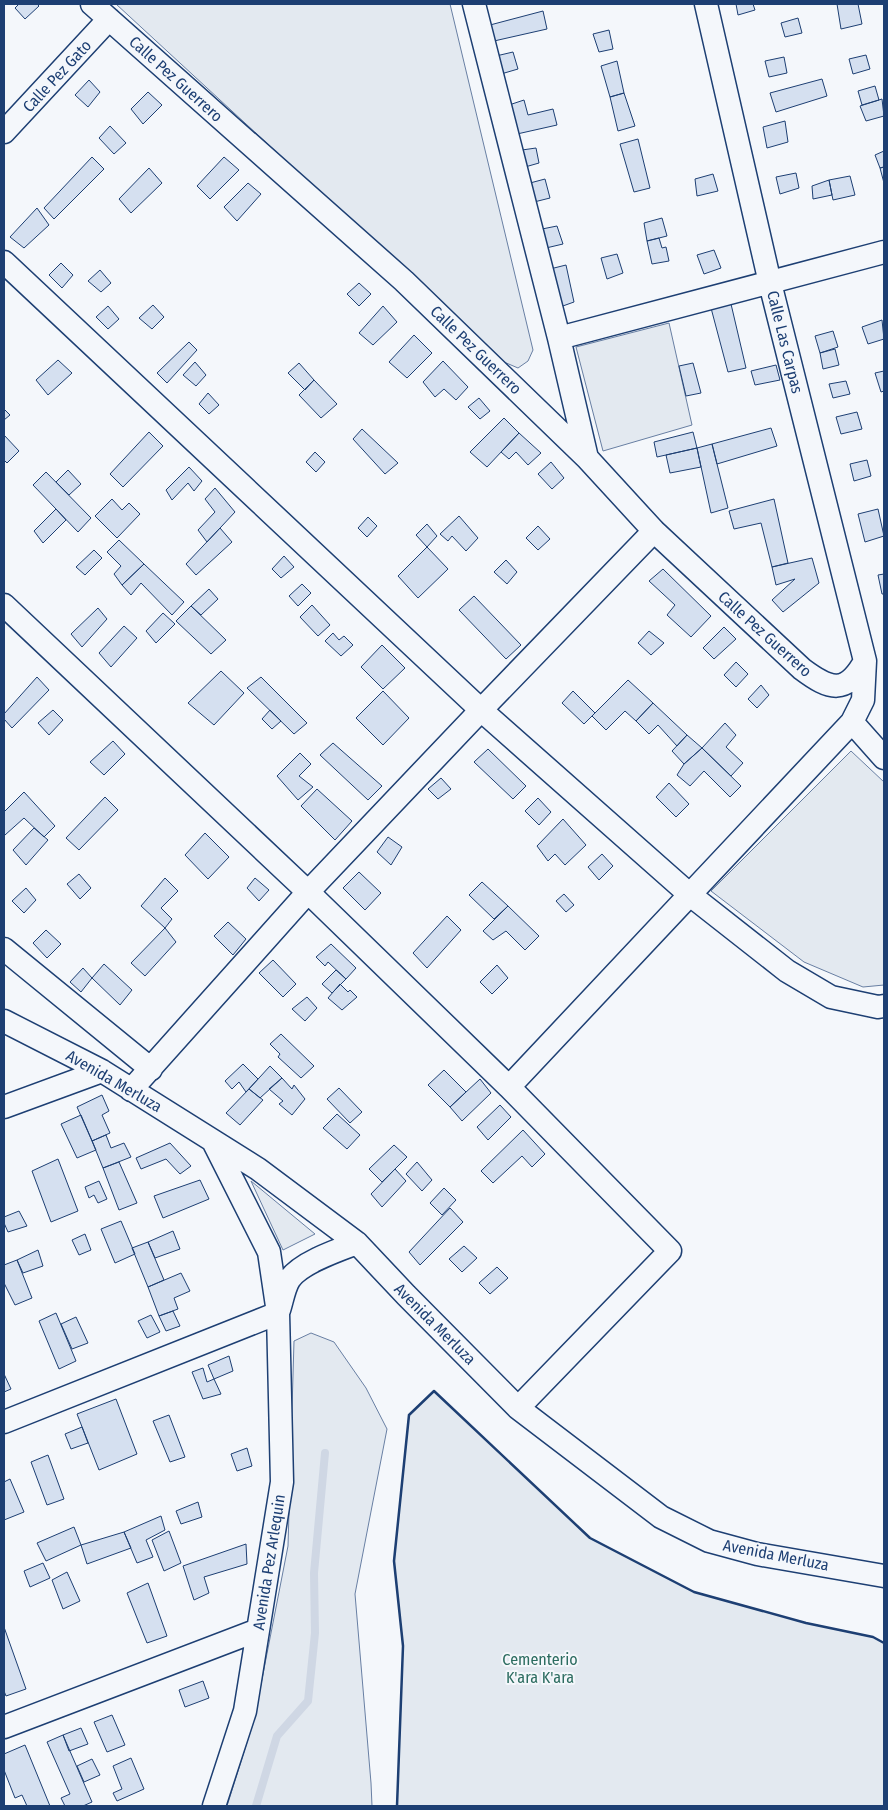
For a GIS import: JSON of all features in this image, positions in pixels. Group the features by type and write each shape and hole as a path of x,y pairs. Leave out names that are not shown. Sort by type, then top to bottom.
{"street":[{"name":"Calle Pez Guerrero","path":"92,4 404,281 587,458 654,531 802,669 818,681 842,686 861,669"},
{"path":"474,4 559,338 587,458"},
{"name":"Calle Las Carpas","path":"509,1087 852,722 863,700 861,669 706,4"},
{"name":"Calle Pez Gato","path":"4,132 109,19"},
{"path":"559,338 884,252"},
{"path":"4,262 481,710 689,894 786,971 831,997 878,1007 884,1006"},
{"path":"131,1090 308,892 654,531"},
{"path":"4,605 308,892 509,1087 670,1251 518,1408"},
{"path":"852,722 884,758"},
{"name":"Avenida Merluza","path":"4,949 151,1069"},
{"name":"Avenida Merluza","path":"4,1022 102,1071 258,1169 357,1243 518,1408 661,1517 708,1541 757,1554 884,1576"},
{"path":"4,1107 102,1071"},
{"name":"Avenida Pez Arlequin","path":"213,1141 269,1252 278,1313 282,1482 245,1711 214,1806"},
{"name":"Avenida Pez Arlequin","path":"278,1313 290,1280 303,1268 324,1255 357,1243"},
{"path":"4,1422 278,1313"},
{"path":"4,1727 258,1630"}],"green space":[{"path":"116,4 450,4 533,350 528,361 518,368 504,362"},
{"path":"669,323 692,425 603,451 576,347"},
{"path":"851,751 884,782 884,985 863,987 804,962 711,891"},
{"path":"251,1181 315,1234 283,1250"},
{"path":"311,1333 334,1342 366,1388 387,1429 355,1594 372,1806 227,1806 254,1720 288,1546 294,1341"},
{"name":"Cementerio K'ara K'ara","path":"434,1391 590,1538 694,1592 806,1623 873,1637 884,1643 884,1806 397,1806 403,1646 394,1561 409,1415"}],"building":[{"path":"19,4 37,4 39,6 25,19 15,8"},
{"path":"736,4 753,4 755,10 738,15"},
{"path":"837,4 858,4 862,24 841,29"},
{"path":"543,11 547,29 494,41 490,25"},
{"path":"798,18 802,33 785,37 781,23"},
{"path":"609,30 613,49 599,52 593,34"},
{"path":"513,52 518,69 501,74 496,56"},
{"path":"866,55 870,69 853,74 849,59"},
{"path":"784,57 787,73 769,77 765,61"},
{"path":"617,61 624,93 610,97 601,66"},
{"path":"822,79 827,96 776,112 770,93"},
{"path":"89,80 100,92 88,107 75,95"},
{"path":"875,86 879,100 862,105 858,91"},
{"path":"148,92 162,105 143,124 131,109"},
{"path":"624,93 635,126 618,131 610,97"},
{"path":"882,99 884,116 866,121 860,106"},
{"path":"524,100 528,115 553,109 557,125 517,134 509,105"},
{"path":"785,121 788,142 767,148 763,127"},
{"path":"110,126 126,143 114,154 99,138"},
{"path":"638,139 650,188 634,192 620,144"},
{"path":"536,148 539,163 525,167 522,150"},
{"path":"884,151 884,167 880,168 875,155"},
{"path":"92,157 104,169 54,219 44,208"},
{"path":"224,157 239,170 210,199 197,186"},
{"path":"884,167 884,183 880,168"},
{"path":"149,168 162,183 131,213 119,199"},
{"path":"796,173 799,188 780,194 776,177"},
{"path":"713,174 718,191 697,196 695,179"},
{"path":"850,176 855,195 833,200 829,180"},
{"path":"545,179 550,198 534,202 530,183"},
{"path":"829,180 832,195 813,199 812,186"},
{"path":"248,183 261,194 237,221 224,207"},
{"path":"37,208 49,225 24,248 10,237"},
{"path":"662,218 667,236 647,241 644,223"},
{"path":"557,226 563,244 546,248 542,229"},
{"path":"659,238 662,248 666,247 669,261 652,264 647,241"},
{"path":"714,250 721,268 704,274 697,255"},
{"path":"617,254 623,273 607,279 601,258"},
{"path":"61,263 73,275 62,288 49,275"},
{"path":"566,265 574,302 560,307 550,269"},
{"path":"100,270 111,283 101,292 88,281"},
{"path":"359,283 371,294 359,306 347,294"},
{"path":"731,304 746,368 728,372 711,308"},
{"path":"153,305 164,317 152,329 139,318"},
{"path":"108,306 119,319 108,329 96,317"},
{"path":"383,306 397,322 373,345 359,333"},
{"path":"882,320 884,339 868,344 862,327"},
{"path":"833,331 838,347 820,353 815,336"},
{"path":"414,335 432,353 407,378 389,362"},
{"path":"189,342 197,350 167,383 157,373"},
{"path":"835,349 839,365 823,369 820,353"},
{"path":"58,360 72,373 48,395 36,380"},
{"path":"443,361 468,387 456,400 444,389 435,397 423,382"},
{"path":"195,362 206,375 196,386 183,375"},
{"path":"299,363 314,380 305,390 288,373"},
{"path":"693,363 701,393 686,396 679,366"},
{"path":"776,365 780,380 755,385 751,371"},
{"path":"884,371 884,391 881,392 875,373"},
{"path":"314,380 337,404 321,418 299,395"},
{"path":"846,381 850,394 833,398 829,384"},
{"path":"208,393 219,405 209,414 199,404"},
{"path":"479,398 490,411 480,419 468,407"},
{"path":"4,409 10,415 4,420"},
{"path":"857,412 862,429 841,434 836,417"},
{"path":"504,418 519,433 487,467 470,452"},
{"path":"771,428 777,446 717,464 712,444"},
{"path":"362,429 398,463 385,474 353,439"},
{"path":"149,432 163,446 123,487 110,474"},
{"path":"693,432 697,448 657,457 654,442"},
{"path":"519,433 541,453 528,465 516,452 509,459 501,452"},
{"path":"4,435 19,451 7,463 4,460"},
{"path":"712,444 728,508 711,513 697,448"},
{"path":"697,448 701,467 670,473 666,455"},
{"path":"315,452 325,462 316,472 306,462"},
{"path":"867,460 871,476 854,481 850,464"},
{"path":"551,462 564,478 552,489 538,474"},
{"path":"189,467 202,481 194,491 188,483 172,500 166,490"},
{"path":"68,470 81,484 69,495 56,482"},
{"path":"46,472 91,518 78,532 33,485"},
{"path":"215,488 235,512 207,542 198,530 215,512 205,499"},
{"path":"112,499 122,510 129,503 140,514 117,538 95,516"},
{"path":"774,499 788,563 772,567 761,523 734,529 729,511"},
{"path":"56,509 66,520 43,543 34,531"},
{"path":"878,509 884,536 865,542 858,514"},
{"path":"459,516 478,538 466,551 452,536 448,541 440,534"},
{"path":"368,517 377,526 367,537 358,528"},
{"path":"427,524 437,536 427,547 416,535"},
{"path":"538,526 550,539 538,550 526,538"},
{"path":"220,528 232,542 196,575 186,564"},
{"path":"119,540 144,564 122,585 114,574 121,566 107,552"},
{"path":"427,547 448,569 418,598 398,576"},
{"path":"94,550 102,558 85,575 76,567"},
{"path":"284,556 294,567 281,578 272,569"},
{"path":"812,558 819,583 783,612 772,600 795,579 776,585 772,567"},
{"path":"506,560 517,572 507,584 494,572"},
{"path":"144,564 184,602 172,615 141,583 131,595 122,585"},
{"path":"663,569 711,616 691,637 667,615 675,605 649,581"},
{"path":"884,574 884,594 882,594 878,575"},
{"path":"302,584 311,593 298,606 289,596"},
{"path":"209,589 218,599 201,615 191,606"},
{"path":"474,596 521,645 506,659 459,610"},
{"path":"312,605 330,625 318,636 300,617"},
{"path":"191,606 226,640 211,654 176,621"},
{"path":"98,608 107,619 82,647 71,634"},
{"path":"163,613 175,624 156,643 146,631"},
{"path":"124,626 137,638 111,667 99,653"},
{"path":"724,627 736,639 714,659 703,648"},
{"path":"649,631 664,643 651,655 638,643"},
{"path":"333,633 339,640 344,636 353,645 341,656 325,641"},
{"path":"382,645 405,668 383,689 361,667"},
{"path":"736,662 748,674 736,687 724,675"},
{"path":"221,671 244,693 214,725 188,703"},
{"path":"37,677 49,690 12,728 4,719 4,714"},
{"path":"261,677 307,723 294,734 247,688"},
{"path":"628,680 653,703 636,721 625,711 606,730 592,716"},
{"path":"761,685 769,695 757,708 748,699"},
{"path":"383,691 409,718 383,745 356,718"},
{"path":"573,691 595,713 584,724 562,703"},
{"path":"653,703 687,735 677,746 658,725 649,734 636,721"},
{"path":"53,710 63,720 49,735 38,723"},
{"path":"270,710 281,721 272,729 262,719"},
{"path":"725,723 736,735 726,747 743,763 731,776 702,748"},
{"path":"687,735 702,748 684,764 672,751"},
{"path":"113,741 125,754 104,775 90,762"},
{"path":"333,743 382,786 368,800 320,755"},
{"path":"702,748 741,786 730,797 704,771 690,786 677,775 684,764"},
{"path":"488,749 526,786 513,799 474,762"},
{"path":"300,753 311,764 299,776 313,787 298,800 277,776"},
{"path":"441,778 451,789 438,799 428,789"},
{"path":"669,783 689,804 676,817 656,797"},
{"path":"317,789 352,821 335,840 301,806"},
{"path":"24,792 55,826 44,837 24,818 4,834 4,812"},
{"path":"105,797 118,810 79,850 66,838"},
{"path":"538,798 551,812 539,825 525,811"},
{"path":"563,819 586,845 565,865 555,854 548,861 537,846"},
{"path":"34,828 48,840 26,865 13,850"},
{"path":"205,833 229,857 208,879 185,855"},
{"path":"388,837 402,847 391,865 377,852"},
{"path":"602,854 613,866 599,880 588,867"},
{"path":"359,872 381,893 365,910 343,888"},
{"path":"79,874 91,888 80,899 67,884"},
{"path":"165,878 178,891 161,908 172,919 165,928 141,906"},
{"path":"255,878 269,890 259,901 247,888"},
{"path":"482,882 508,906 494,919 469,895"},
{"path":"26,888 36,900 24,913 12,901"},
{"path":"564,894 574,905 566,912 556,901"},
{"path":"508,906 539,936 525,950 506,931 493,940 483,931"},
{"path":"447,916 461,930 427,968 413,953"},
{"path":"228,922 246,939 233,955 214,936"},
{"path":"165,928 176,942 145,976 131,963"},
{"path":"46,930 61,944 47,958 33,943"},
{"path":"331,944 356,968 346,979 328,962 325,966 316,957"},
{"path":"273,960 296,984 283,997 259,973"},
{"path":"104,964 132,990 120,1005 92,978"},
{"path":"497,965 508,978 492,994 480,982"},
{"path":"83,968 92,978 81,992 70,982"},
{"path":"336,970 346,979 332,993 322,984"},
{"path":"340,984 357,997 342,1010 328,998"},
{"path":"307,997 317,1008 305,1021 292,1009"},
{"path":"281,1034 314,1066 301,1078 278,1057 280,1054 270,1044"},
{"path":"243,1064 258,1079 246,1092 239,1082 232,1089 225,1081"},
{"path":"270,1066 282,1078 260,1098 249,1089"},
{"path":"444,1070 466,1092 450,1107 428,1085"},
{"path":"282,1078 292,1089 294,1085 305,1099 292,1115 279,1104 283,1101 269,1089"},
{"path":"480,1079 491,1093 462,1121 450,1107"},
{"path":"339,1088 362,1112 350,1123 327,1099"},
{"path":"249,1089 263,1100 240,1125 226,1113"},
{"path":"102,1095 109,1111 102,1115 110,1133 92,1141 77,1107"},
{"path":"500,1105 511,1117 488,1140 477,1127"},
{"path":"337,1114 360,1135 347,1149 323,1128"},
{"path":"81,1115 96,1150 77,1158 61,1124"},
{"path":"523,1130 545,1154 532,1167 522,1156 493,1183 481,1171"},
{"path":"106,1135 111,1148 124,1143 131,1157 103,1168 92,1141"},
{"path":"170,1143 191,1166 180,1174 166,1159 141,1169 136,1158"},
{"path":"394,1145 407,1157 382,1182 369,1169"},
{"path":"58,1159 78,1211 51,1222 32,1171"},
{"path":"119,1162 137,1203 119,1210 103,1168"},
{"path":"417,1162 432,1180 422,1191 406,1174"},
{"path":"395,1169 406,1181 382,1207 371,1194"},
{"path":"200,1180 209,1199 163,1218 154,1196"},
{"path":"99,1181 107,1199 98,1203 94,1195 89,1198 85,1187"},
{"path":"444,1188 456,1200 442,1215 430,1203"},
{"path":"450,1208 463,1222 420,1265 409,1252"},
{"path":"19,1211 27,1226 8,1232 4,1223 4,1217"},
{"path":"121,1221 135,1254 115,1263 101,1229"},
{"path":"173,1231 180,1249 155,1258 148,1242"},
{"path":"85,1234 91,1250 79,1255 72,1240"},
{"path":"148,1242 164,1280 148,1287 132,1248"},
{"path":"464,1246 477,1258 462,1272 449,1259"},
{"path":"38,1250 43,1266 23,1273 17,1260"},
{"path":"17,1260 32,1298 15,1305 4,1283 4,1265"},
{"path":"497,1267 508,1278 490,1294 479,1283"},
{"path":"181,1273 190,1291 174,1298 178,1309 159,1316 148,1287"},
{"path":"173,1311 180,1326 166,1331 159,1316"},
{"path":"56,1313 76,1361 59,1369 39,1321"},
{"path":"151,1315 160,1332 147,1338 138,1321"},
{"path":"76,1317 88,1343 72,1349 61,1324"},
{"path":"229,1356 233,1371 214,1379 208,1365"},
{"path":"203,1368 207,1382 214,1379 221,1394 203,1399 192,1372"},
{"path":"4,1374 11,1389 4,1392"},
{"path":"116,1399 137,1454 99,1470 77,1414"},
{"path":"169,1415 185,1457 170,1462 153,1421"},
{"path":"82,1427 88,1443 71,1449 65,1434"},
{"path":"247,1448 252,1466 237,1471 231,1454"},
{"path":"48,1455 64,1499 47,1505 31,1462"},
{"path":"10,1479 24,1512 4,1520 4,1482"},
{"path":"198,1502 202,1517 181,1524 176,1511"},
{"path":"161,1516 165,1530 146,1540 153,1557 137,1563 124,1532"},
{"path":"74,1527 81,1545 46,1561 37,1543"},
{"path":"169,1531 181,1563 164,1571 152,1540"},
{"path":"124,1532 131,1548 87,1564 81,1545"},
{"path":"246,1544 247,1564 204,1577 209,1593 194,1600 183,1566"},
{"path":"43,1563 50,1578 30,1587 24,1571"},
{"path":"67,1572 80,1601 63,1609 52,1580"},
{"path":"148,1583 167,1636 147,1643 127,1593"},
{"path":"4,1627 26,1689 6,1696 4,1691"},
{"path":"203,1681 209,1698 185,1707 179,1690"},
{"path":"112,1715 125,1745 107,1752 94,1722"},
{"path":"81,1728 88,1744 69,1751 63,1735"},
{"path":"63,1735 92,1802 83,1806 65,1806 61,1798 70,1794 47,1742"},
{"path":"25,1745 50,1806 27,1806 22,1795 15,1798 4,1770 4,1754"},
{"path":"131,1758 144,1789 117,1801 113,1793 122,1789 113,1766"},
{"path":"92,1759 100,1775 84,1782 77,1766"}],"waterway":[{"path":"256,1806 277,1736 308,1701 315,1633 314,1573 325,1453"}],"wall":[{"path":"397,1806 403,1646 394,1561 409,1415 434,1391 590,1538 694,1592 806,1623 873,1637 884,1643"}]}
